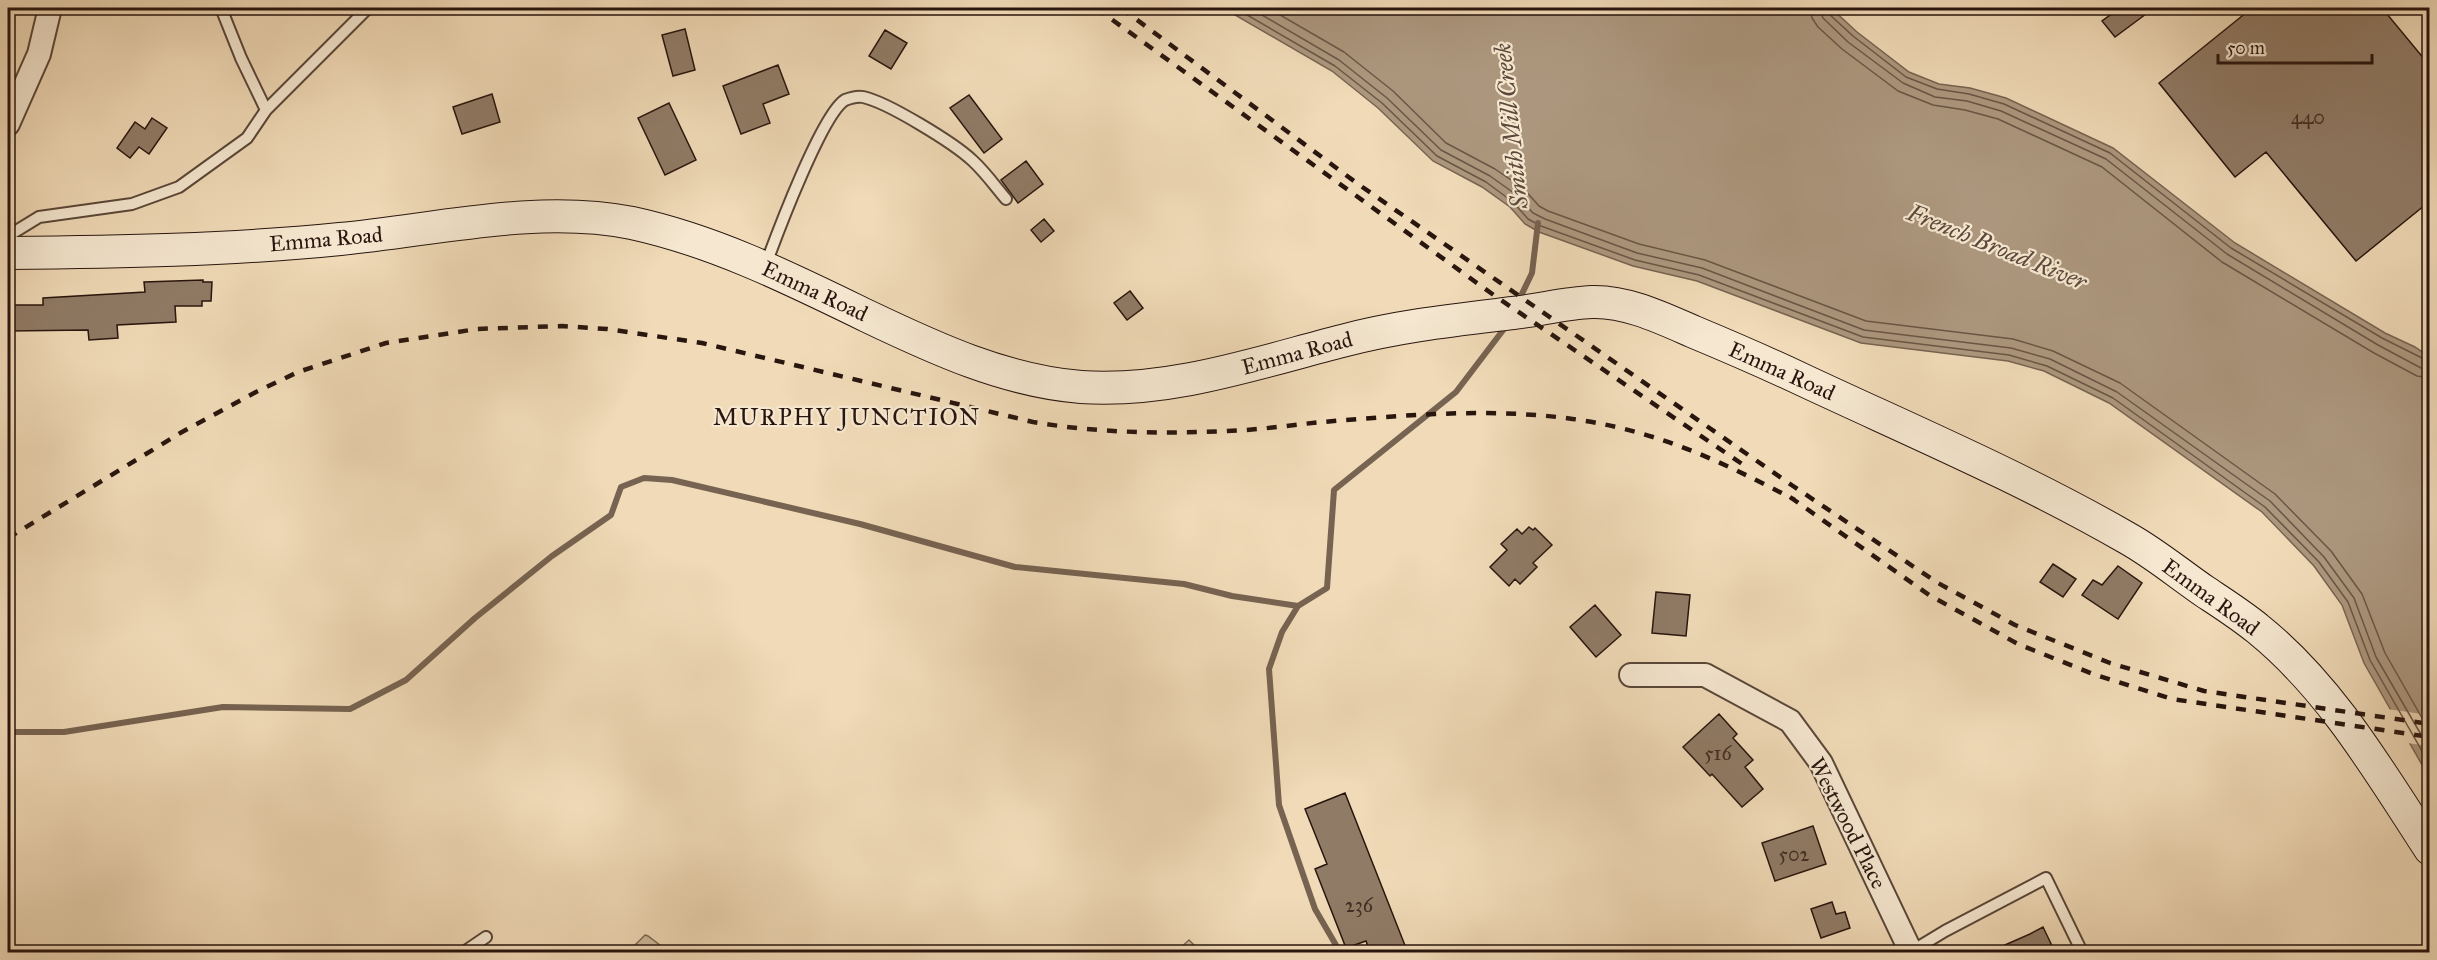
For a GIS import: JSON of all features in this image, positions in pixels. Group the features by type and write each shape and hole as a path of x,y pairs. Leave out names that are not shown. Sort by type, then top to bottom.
{"street":[{"path":"8,124 39,54 50,8"},
{"name":"Emma Road","path":"8,254 123,252 306,242 404,233 546,215 628,222 676,234 765,267 922,342 977,364 1007,374 1079,387 1163,384 1250,366 1409,325 1582,303 1615,303 1661,318 1756,358 2028,485 2132,541 2259,630 2315,683 2363,746 2430,849"},
{"name":"Westwood Place","path":"1631,675 1705,675 1790,721 1821,763 1912,952"}],"lane":[{"path":"221,8 266,110"},
{"path":"8,236 39,218 132,204 179,187 247,138 266,110 368,8"},
{"path":"765,267 786,211 831,113 845,101 860,96 879,102 938,135 973,160 1006,199"},
{"path":"1912,952 1945,931 2046,878 2082,952"},
{"path":"464,952 486,937"}],"shaded area":[{"path":"645,935 648,936 669,952 628,952"},
{"path":"1189,940 1201,952 1176,952"}],"water":[{"name":"French Broad River","path":"1223,8 1831,8 1857,32 1909,72 1939,84 1970,88 2006,98 2113,148 2235,243 2429,357 2429,777 2364,663 2342,605 2314,566 2262,512 2109,403 2044,371 2008,361 1861,343 1697,281 1633,266 1539,232 1525,224 1510,207 1482,187 1433,161 1378,108 1332,71"}],"pier":[{"path":"2387,709 2429,715 2429,746 2407,743"}],"building":[{"path":"2120,8 2154,8 2115,37 2102,21"},
{"path":"2252,8 2382,8 2430,66 2430,201 2356,261 2266,152 2235,177 2159,83"},
{"path":"685,29 695,70 673,76 662,35"},
{"path":"885,30 907,43 891,69 869,56"},
{"path":"778,65 789,94 763,104 770,123 741,134 723,86"},
{"path":"492,94 500,122 462,134 453,107"},
{"path":"969,95 1002,139 984,153 950,108"},
{"path":"669,103 696,160 665,175 638,118"},
{"path":"152,118 167,128 149,154 139,147 130,158 117,148 135,122 145,129"},
{"path":"1026,161 1043,184 1018,203 1001,180"},
{"path":"1044,219 1054,231 1041,242 1031,230"},
{"path":"203,280 203,282 212,282 211,301 202,301 202,306 175,306 176,322 117,325 118,338 89,340 88,330 8,331 8,305 43,305 43,298 145,292 144,282"},
{"path":"1130,291 1143,308 1127,320 1114,303"},
{"path":"1529,527 1533,530 1535,528 1552,545 1533,563 1537,567 1520,584 1515,579 1509,586 1490,567 1507,550 1501,544 1517,529 1522,534"},
{"path":"2053,564 2076,579 2063,597 2040,582"},
{"path":"2118,566 2142,583 2118,619 2082,595 2093,580 2102,585"},
{"path":"1656,592 1690,595 1686,636 1652,633"},
{"path":"1595,605 1621,635 1596,657 1570,627"},
{"path":"1719,714 1737,734 1733,738 1753,760 1745,767 1763,789 1742,807 1683,747"},
{"path":"1345,793 1406,948 1395,952 1370,952 1366,941 1346,948 1315,869 1327,864 1305,809"},
{"path":"1813,826 1826,864 1775,881 1762,843"},
{"path":"1832,902 1836,914 1845,912 1850,928 1821,938 1811,909"},
{"path":"2043,927 2055,952 1989,952 2030,934"}],"waterway":[{"name":"Smith Mill Creek","path":"1518,302 1532,273 1538,223"},
{"name":"Smith Mill Creek","path":"1340,952 1315,909 1279,805 1269,669 1282,632 1298,606 1327,588 1334,490 1456,392 1507,325"},
{"path":"8,732 64,732 223,707 350,709 406,680 475,618 552,556 611,515 621,487 644,478 672,480 860,524 1015,567 1184,584 1232,596 1298,606"}],"railway":[{"path":"1096,8 1495,296 1748,468"},
{"path":"1121,8 1358,184 1793,486 1938,583 2015,625 2110,663 2204,691 2430,724"},
{"path":"8,538 182,432 298,372 386,343 477,329 562,326 607,329 702,343 1033,422 1082,428 1154,432 1227,431 1451,413 1516,414 1580,420 1665,441 1717,461 1795,500"},
{"path":"1790,497 1929,595 2018,644 2093,674 2172,699 2430,737"}],"district":[{"name":"MURPHY JUNCTION","path":"847,417"}]}
